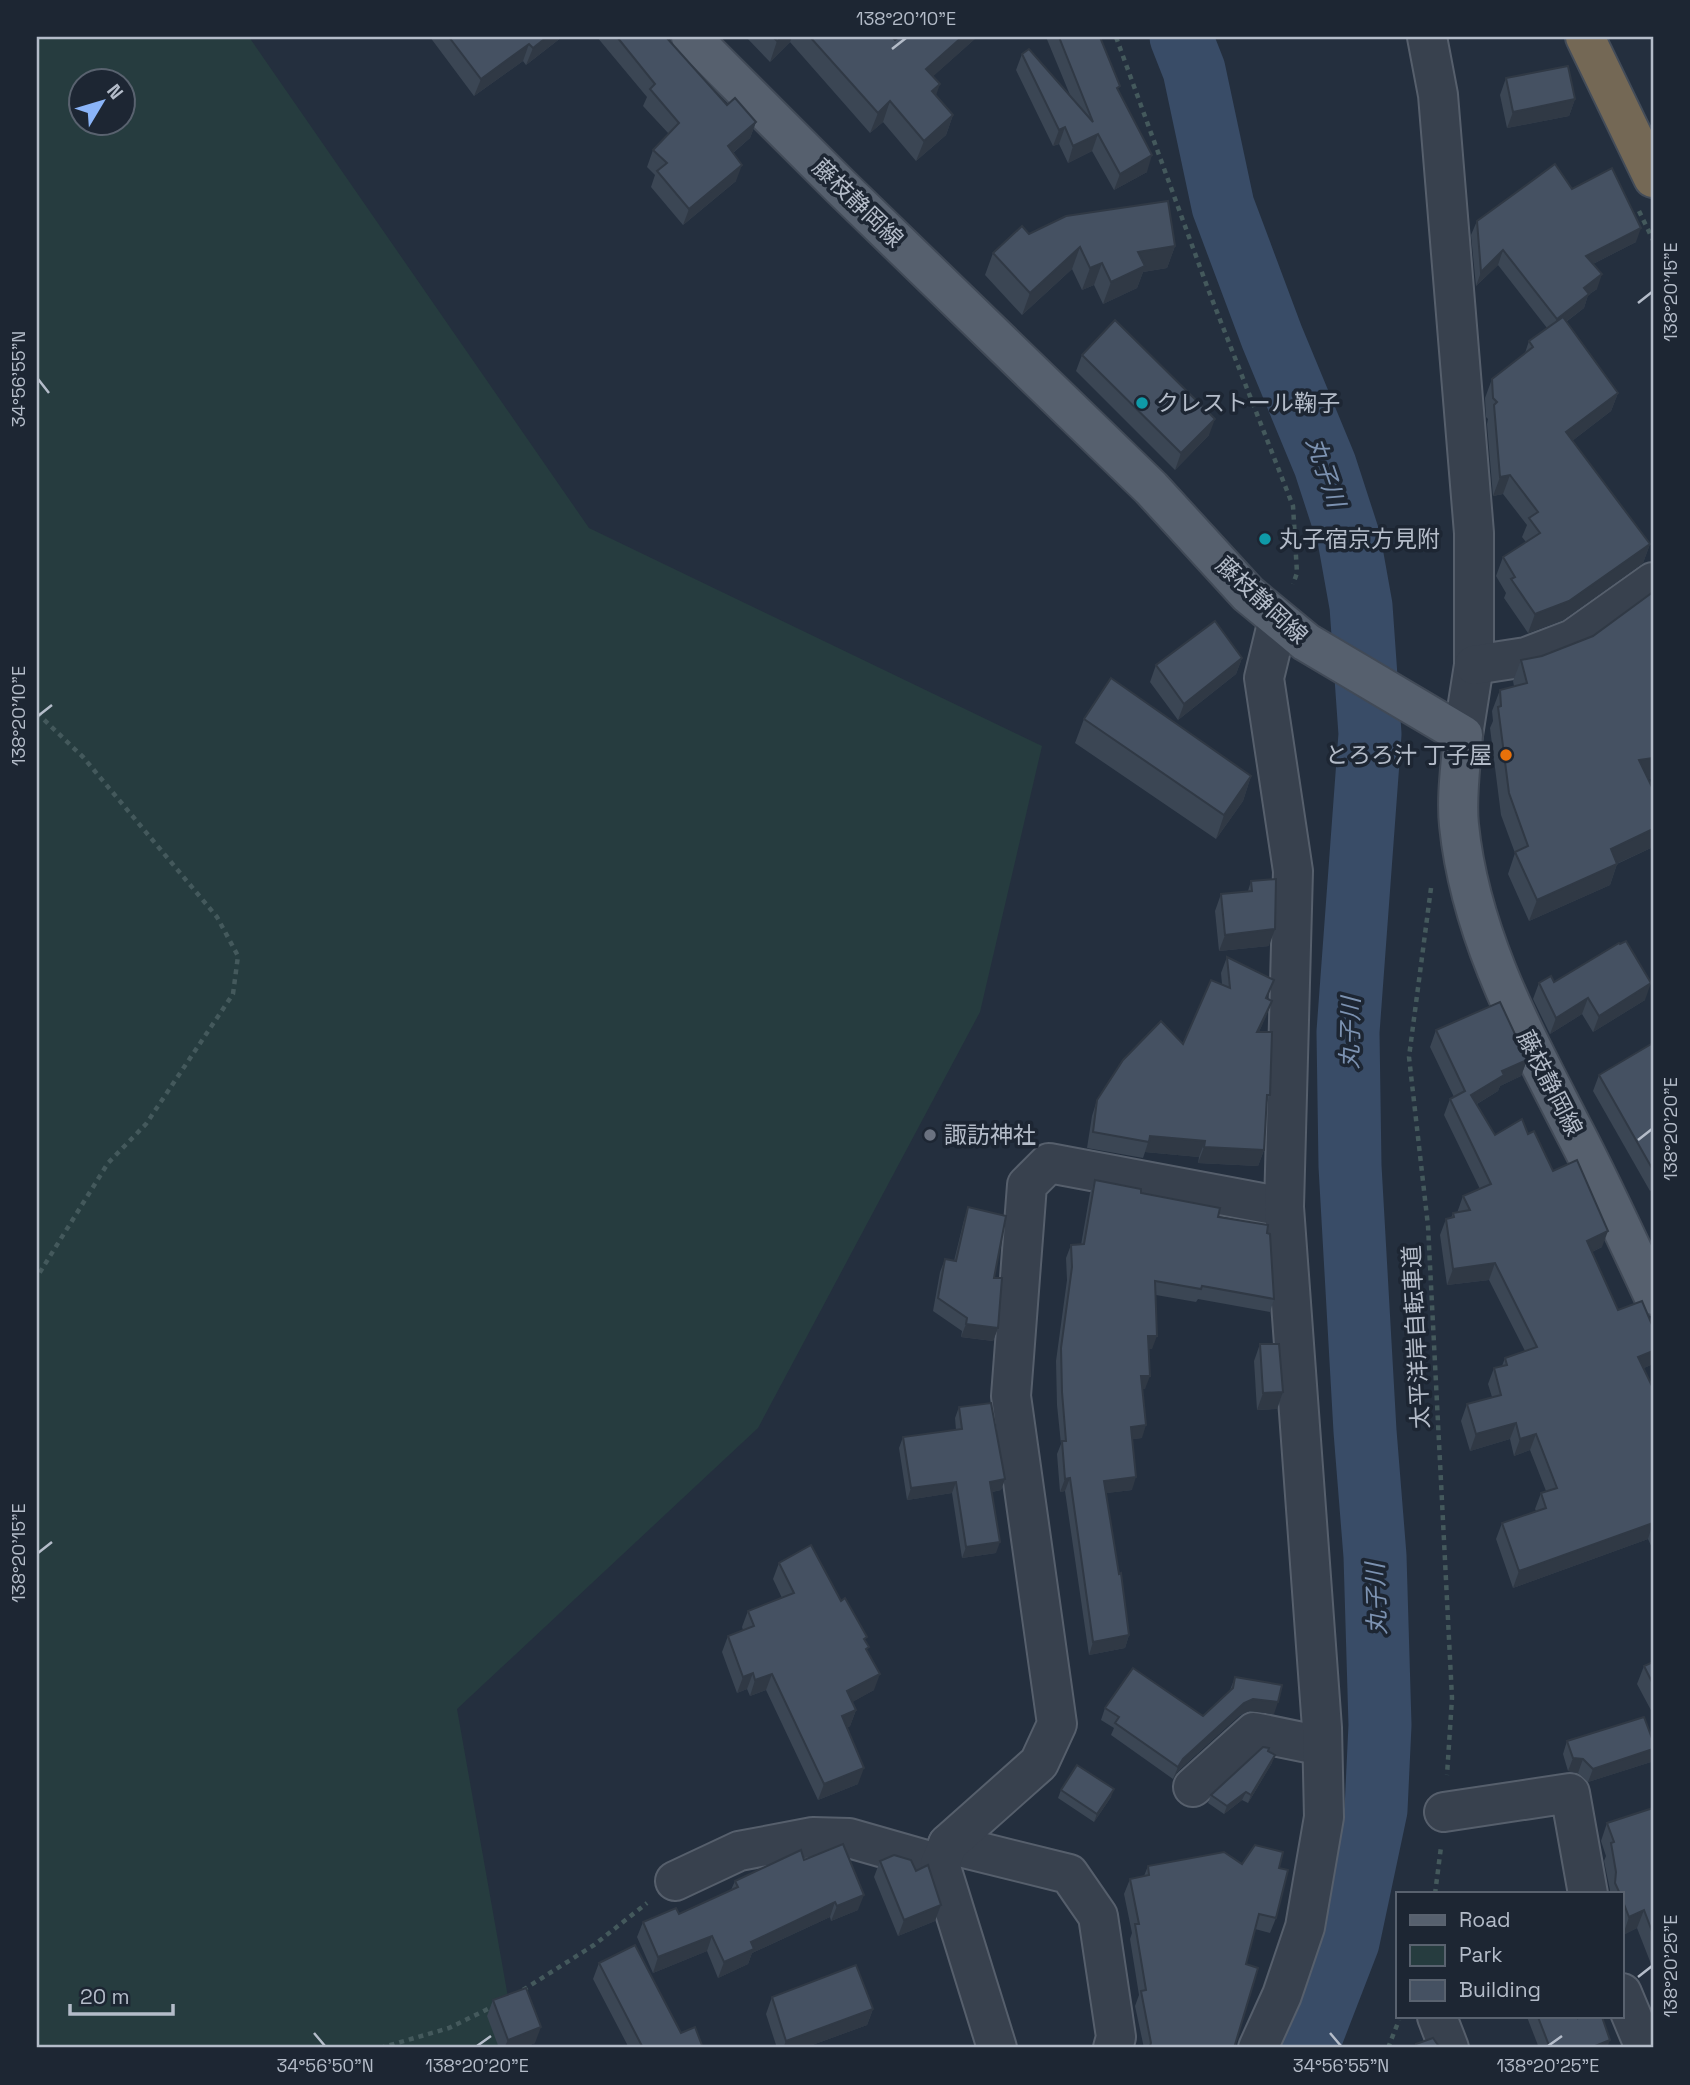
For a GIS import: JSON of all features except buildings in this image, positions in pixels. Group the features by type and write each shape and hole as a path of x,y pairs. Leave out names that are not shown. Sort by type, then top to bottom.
{"highway":[{"path":"1585,37 1653,178"}],"main road":[{"name":"藤枝静岡線","path":"691,37 1151,488 1248,594 1292,631 1463,735 1459,824 1471,890 1486,945 1513,1011 1604,1189 1653,1295"}],"street":[{"path":"1427,37 1438,95 1474,533 1474,665 1463,735"},
{"path":"1474,665 1526,657 1573,639 1653,582"},
{"path":"1258,2048 1282,1995 1305,1927 1324,1817 1322,1746 1284,1207 1293,872 1264,678 1292,631"},
{"path":"944,1854 1039,1763 1057,1724 1011,1396 1027,1185 1049,1163 1284,1207"},
{"path":"1194,1787 1254,1732 1322,1746"},
{"path":"1444,1812 1570,1793 1588,1892"},
{"path":"675,1881 739,1851 813,1837 849,1838 1069,1874 1098,1916 1116,2037 1113,2048"},
{"path":"944,1854 997,2048"},
{"path":"1624,1998 1645,2048"},
{"path":"1437,2018 1449,2048"}],"path":[{"path":"1116,37 1208,289 1293,506 1297,573 1292,631"},
{"path":"37,713 83,757 217,917 238,956 233,994 146,1124 108,1163 37,1278"},
{"name":"太平洋岸自転車道","path":"1433,877 1409,1057 1428,1226 1452,1698 1435,1892"},
{"path":"518,1993 594,1945 675,1881"},
{"path":"380,2048 449,2028 496,2005"},
{"path":"1388,2048 1400,2018"}],"green space":[{"path":"37,37 249,37 589,528 1042,746 980,1012 758,1428 457,1709 517,2048 37,2048"}],"waterway":[{"name":"丸子川","path":"1181,37 1194,70 1223,206 1272,337 1325,465 1349,539 1361,606 1370,734 1348,1032 1350,1166 1375,1556 1380,1725 1376,1810 1348,1942 1307,2048"}],"place":[{"name":"クレストール鞠子","path":"1142,403"},
{"name":"丸子宿京方見附","path":"1265,539"},
{"name":"とろろ汁 丁子屋","path":"1506,755"},
{"name":"諏訪神社","path":"930,1135"}]}
